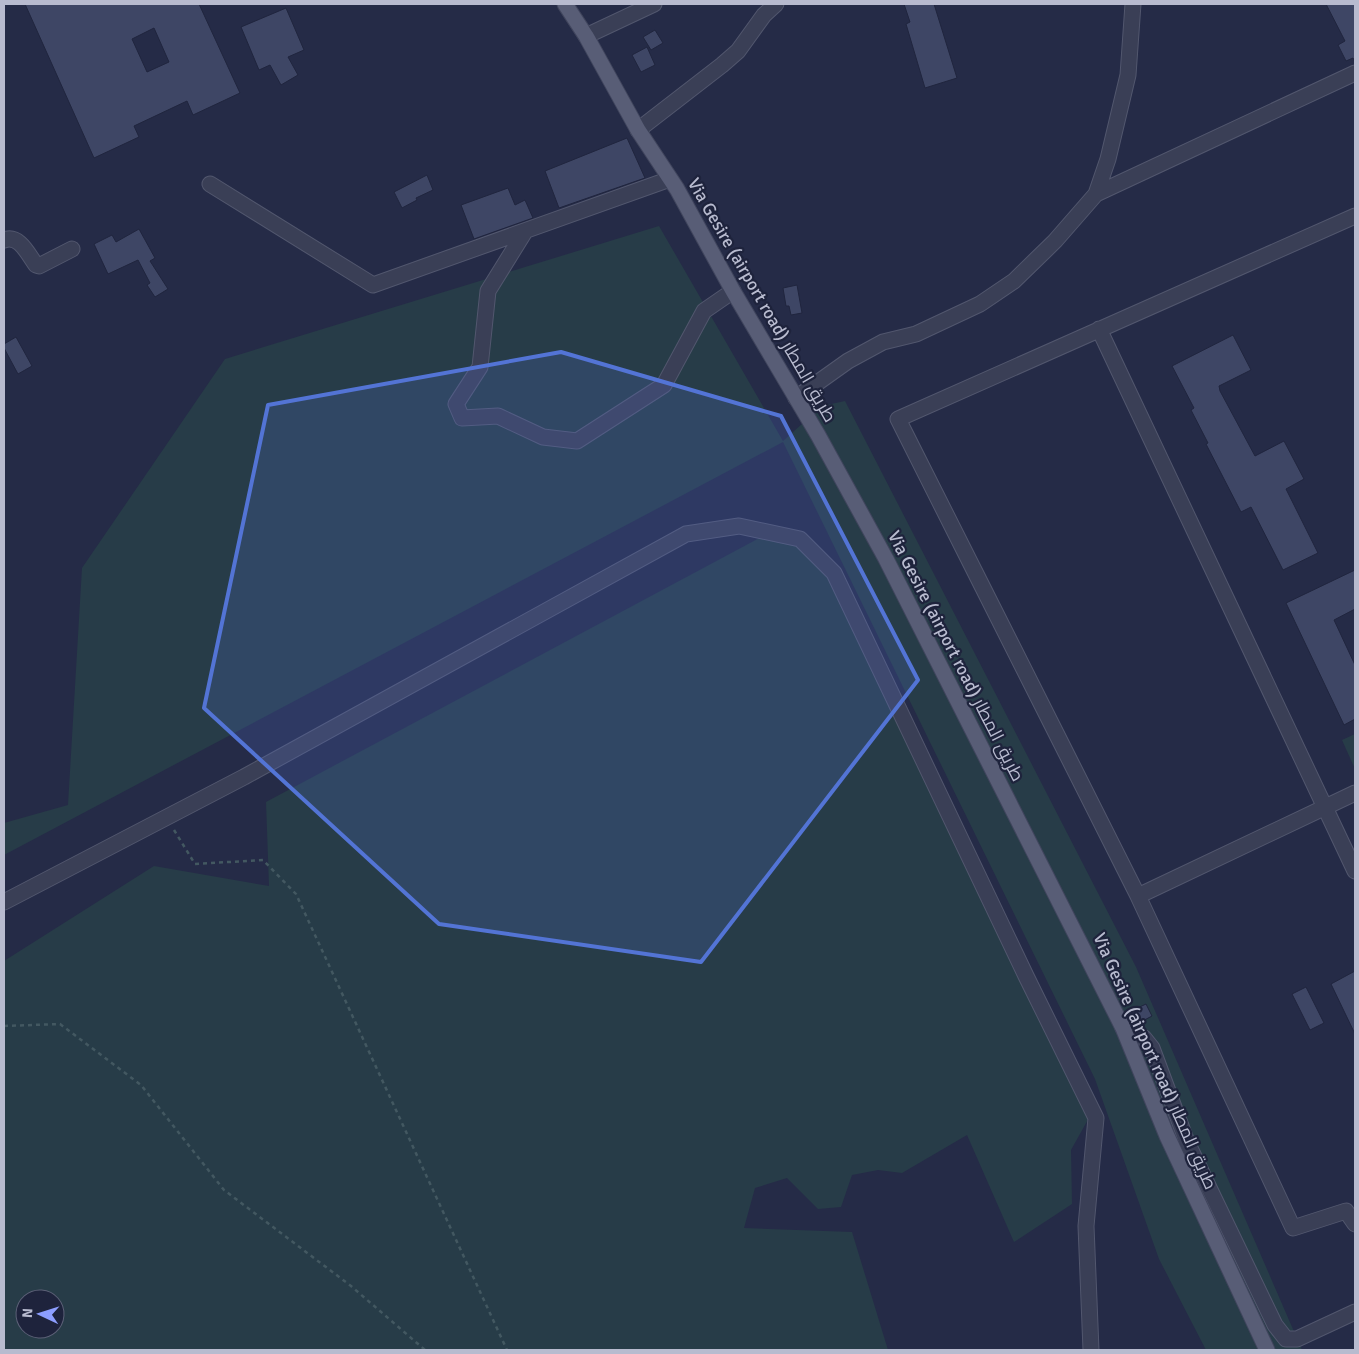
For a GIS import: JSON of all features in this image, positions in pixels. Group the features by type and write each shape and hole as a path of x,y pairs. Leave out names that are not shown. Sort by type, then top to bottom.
{"main road":[{"name":"Via Gesire (airport road) طريق المطار","path":"565,4 586,36 638,130 670,179 886,559 1123,1028 1167,1136 1267,1350"}],"street":[{"path":"586,36 654,4"},
{"path":"638,130 672,106 738,51 764,15 776,4"},
{"path":"796,398 848,361 882,342 916,334 980,304 1014,281 1055,241 1096,194 1108,159 1128,75 1134,4"},
{"path":"1096,194 1355,73"},
{"path":"210,184 373,285 524,233 670,179"},
{"path":"1355,216 898,419 1138,896 1293,1228 1346,1211 1355,1224"},
{"path":"524,233 488,291 480,368 456,404 462,418 498,416 543,438 577,440 664,385 704,311 733,291"},
{"path":"4,240 10,238 18,240 36,265 40,266 72,249"},
{"path":"1099,330 1355,871"},
{"path":"4,902 252,772 686,534 739,526 800,539 834,573 1026,976 1096,1118 1086,1226 1091,1350"},
{"path":"1138,896 1355,793"},
{"path":"1123,1028 1144,1038 1152,1048 1187,1142 1275,1325 1286,1339 1297,1339 1355,1312"}],"path":[{"path":"166,817 195,864 262,860 296,894 507,1350"},
{"path":"4,1026 60,1024 141,1085 224,1190 351,1286 425,1350"}],"highlighted area":[{"path":"561,352 781,416 918,680 701,962 439,924 204,708 268,405"}],"shaded area":[{"path":"659,226 783,441 822,406 845,401 1136,967 1302,1350 1206,1350 1159,1259 1095,1079 783,442 4,855 4,823 68,805 82,568 225,359"},
{"path":"776,529 839,582 1090,1116 1071,1150 1072,1204 1014,1242 967,1135 902,1173 878,1170 852,1175 841,1207 818,1209 787,1178 755,1188 744,1228 852,1232 888,1350 4,1350 4,961 154,866 269,886 266,802"},
{"path":"1355,734 1355,769 1342,740"}],"building":[{"path":"25,4 199,4 240,93 193,115 187,101 134,126 139,137 94,158","holes":["154,28 169,62 147,72 132,39"]},
{"path":"904,4 934,4 957,78 925,88 906,24 910,22"},
{"path":"1326,4 1355,4 1355,62 1353,58 1346,61 1338,45 1345,41"},
{"path":"286,8 304,50 288,57 298,75 281,85 270,65 259,70 241,27"},
{"path":"655,30 663,43 651,50 643,37"},
{"path":"647,47 655,65 641,72 632,55"},
{"path":"627,138 645,178 559,208 545,171"},
{"path":"427,175 433,190 416,198 417,200 402,208 394,192"},
{"path":"508,188 515,205 525,200 533,218 474,239 461,205"},
{"path":"139,229 155,258 150,261 168,289 155,297 147,285 150,283 138,260 108,274 94,244 112,235 116,242"},
{"path":"797,285 802,313 791,315 789,306 786,306 783,288"},
{"path":"1233,335 1251,370 1219,386 1220,391 1255,456 1284,441 1304,479 1286,489 1318,553 1283,570 1251,507 1241,512 1206,444 1208,443 1191,410 1194,408 1172,366"},
{"path":"16,337 32,366 18,374 4,348 4,344"},
{"path":"1355,570 1355,609 1334,620 1355,665 1355,719 1344,725 1286,603"},
{"path":"1355,971 1355,1034 1331,984"},
{"path":"1306,987 1324,1023 1310,1030 1292,994"},
{"path":"1146,1004 1152,1016 1137,1024 1135,1023 1129,1012"}]}
